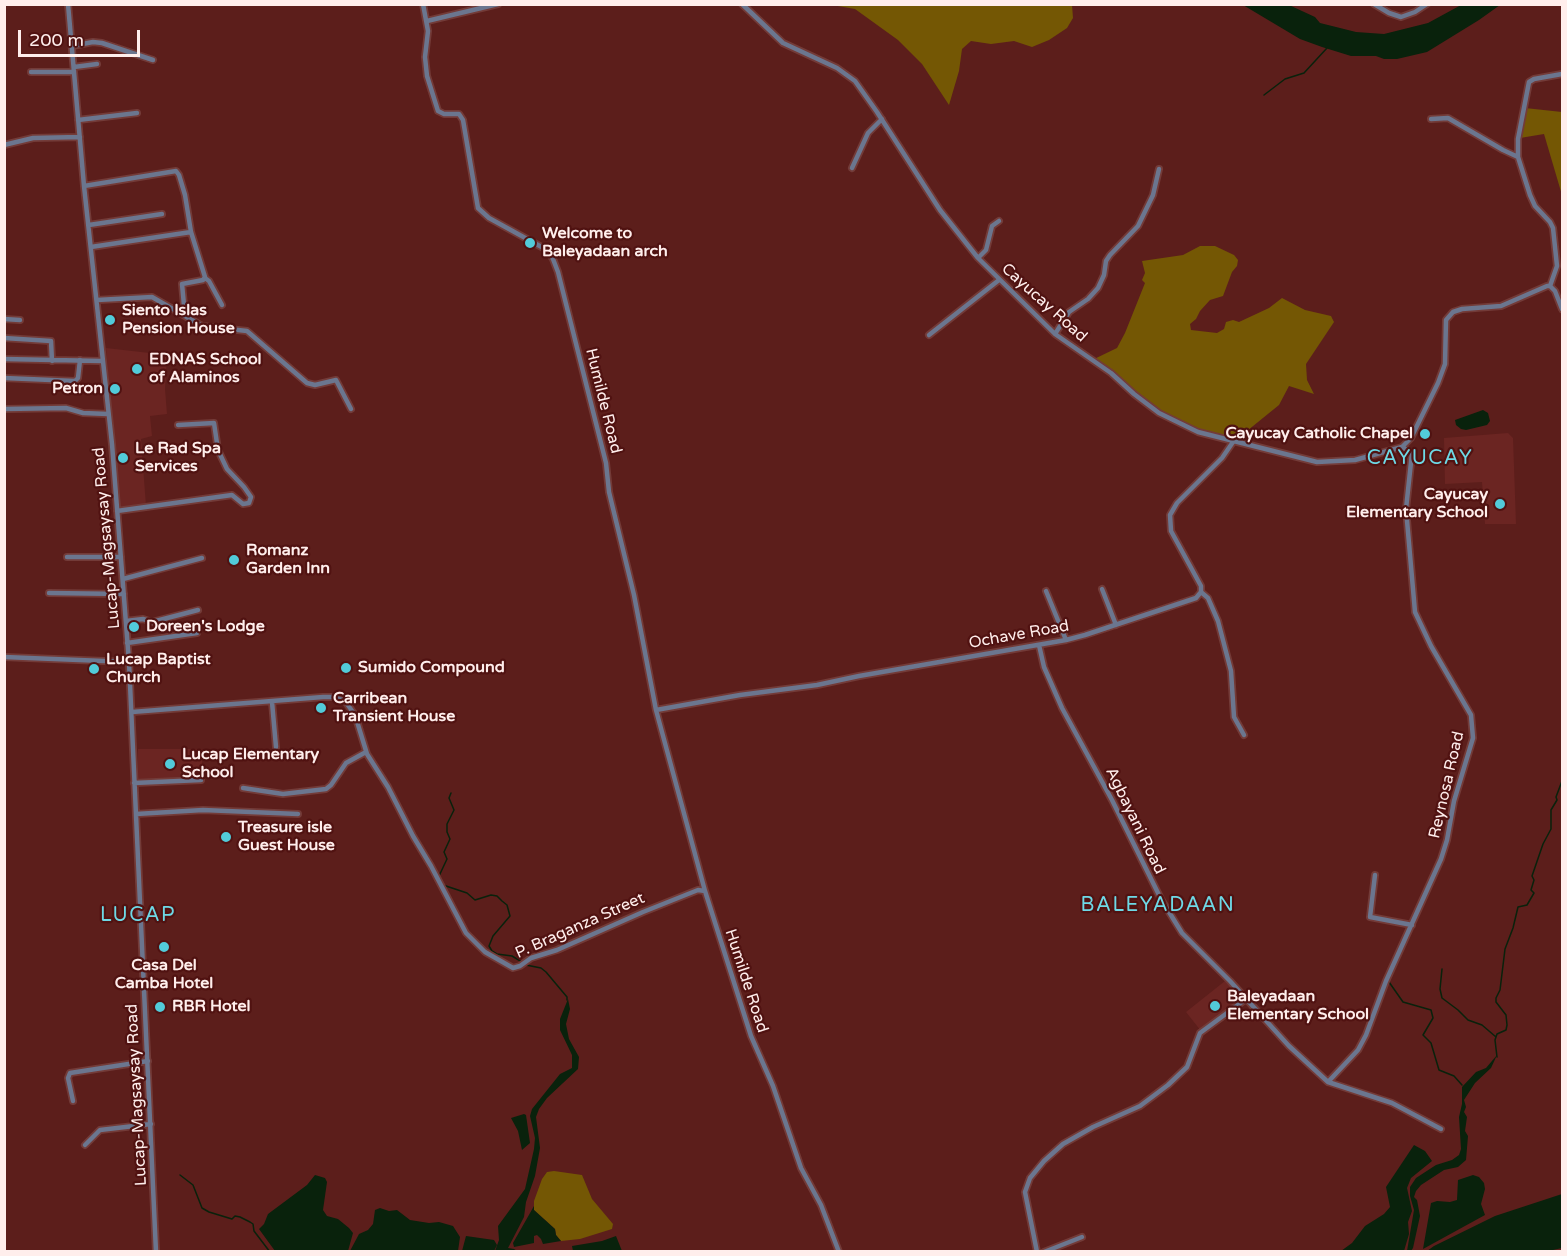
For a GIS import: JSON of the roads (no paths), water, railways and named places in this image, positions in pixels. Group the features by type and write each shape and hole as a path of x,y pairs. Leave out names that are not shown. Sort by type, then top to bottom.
{"street":[{"name":"Lucap-Magsaysay Road","path":"68,4 117,511 129,662 156,1251"},
{"path":"423,4 427,21 498,4"},
{"name":"Cayucay Road","path":"742,4 783,43 837,68 850,77 882,119 940,210 978,258 1055,333 1111,373 1159,413 1198,432 1317,462 1355,460 1402,447 1411,438 1431,399 1445,364 1445,331 1449,315 1456,310 1501,306 1541,287 1550,286"},
{"path":"1374,4 1401,17 1416,12 1427,4"},
{"name":"Humilde Road","path":"427,21 428,39 425,57 428,76 438,111 444,114 459,114 463,120 478,208 489,218 551,254 558,272 606,463 609,492 630,579 656,710 705,891 751,1036 773,1086 801,1168 821,1205 839,1251"},
{"path":"72,46 93,42 102,43 153,60"},
{"path":"31,72 74,69 97,64"},
{"path":"1563,74 1534,79 1527,84 1518,130 1518,157 1530,195 1535,206 1553,228 1557,266 1550,286 1555,291 1563,309"},
{"path":"78,120 137,113"},
{"path":"1431,119 1448,118 1518,157"},
{"path":"852,168 868,133 882,119"},
{"path":"4,145 33,138 80,137"},
{"path":"1055,333 1069,312 1093,294 1102,281 1106,261 1120,242 1135,230 1153,195 1159,169"},
{"path":"84,186 176,171 185,195 191,232 205,278 209,280 222,305"},
{"path":"89,225 162,214"},
{"path":"978,258 986,250 992,226 999,220"},
{"path":"91,247 191,232"},
{"path":"185,316 182,284 205,278"},
{"path":"929,335 999,280"},
{"path":"97,300 152,297 202,326 247,331 310,384 336,380 351,409"},
{"path":"4,319 20,320"},
{"path":"4,339 51,340 52,361"},
{"path":"4,359 102,362"},
{"path":"4,378 77,381 80,360"},
{"path":"4,409 66,408 83,413 108,414"},
{"path":"117,511 232,495 243,504 249,503 251,498 227,469 218,450 214,423 178,425"},
{"name":"Reynosa Road","path":"1328,1082 1361,1044 1386,981 1445,850 1454,801 1472,744 1474,730 1465,703 1431,646 1415,612 1406,509 1413,447 1411,438"},
{"path":"1233,442 1222,458 1177,503 1170,515 1171,531 1199,582 1201,592 1213,606 1231,671 1234,717 1244,735"},
{"path":"1402,447 1412,453"},
{"path":"67,557 121,557"},
{"path":"123,579 202,558"},
{"path":"1102,589 1116,625"},
{"path":"1046,591 1066,640"},
{"name":"Ochave Road","path":"656,710 741,695 800,688 1066,640 1192,600 1201,592"},
{"path":"49,593 124,594"},
{"path":"126,621 143,619 152,622 198,610"},
{"path":"127,643 197,633"},
{"name":"Agbayani Road","path":"1039,645 1044,667 1062,708 1165,907 1182,933 1289,1046 1328,1082 1387,1101 1442,1129"},
{"path":"4,657 129,662"},
{"name":"P. Braganza Street","path":"272,702 323,697 345,700 355,715 366,752 470,939 485,952 509,967 515,969 524,963 677,898 698,890 705,891"},
{"path":"132,712 272,702 276,747"},
{"path":"243,788 283,794 326,789 346,764 366,752"},
{"path":"134,783 201,780"},
{"path":"136,814 203,810 298,814"},
{"path":"1375,875 1370,917 1412,925"},
{"path":"1037,1251 1024,1192 1030,1178 1044,1161 1063,1144 1093,1127 1140,1106 1168,1085 1187,1066 1198,1036 1203,1030 1246,999"},
{"path":"73,1101 67,1076 70,1073 148,1061"},
{"path":"85,1145 100,1130 151,1124"},
{"path":"1044,1251 1082,1237"}],"waterway":[{"path":"1264,95 1285,79 1304,73 1327,48"},
{"path":"1497,1057 1495,1040 1497,1034 1506,1030 1507,1025 1506,1015 1496,1002 1500,990 1505,949 1518,907 1527,905 1534,893 1531,890 1534,880 1532,876 1551,829 1551,810 1557,800 1562,781"},
{"path":"439,876 447,859 444,852 450,839 447,824 454,810 449,798 451,793"},
{"path":"443,885 467,893 475,900 491,895 497,896 507,905 510,916 493,936 489,946 497,954 512,956 522,962"},
{"path":"526,965 541,968 546,972 567,997 567,1000"},
{"path":"1442,969 1440,989 1442,998 1468,1020 1482,1025 1496,1037"},
{"path":"1389,982 1403,1002 1431,1010 1433,1018 1423,1035 1431,1043 1439,1070 1454,1076 1462,1085"},
{"path":"180,1175 193,1185 202,1208 232,1219 235,1216 250,1222 270,1252"}],"place":[{"name":"Welcome to Baleyadaan arch","path":"530,243"},
{"name":"Siento Islas Pension House","path":"110,320"},
{"name":"EDNAS School of Alaminos","path":"137,369"},
{"name":"Petron","path":"115,389"},
{"name":"Cayucay Catholic Chapel","path":"1425,434"},
{"name":"Le Rad Spa Services","path":"123,458"},
{"name":"Cayucay Elementary School","path":"1500,504"},
{"name":"Romanz Garden Inn","path":"234,560"},
{"name":"Doreen's Lodge","path":"134,627"},
{"name":"Sumido Compound","path":"346,668"},
{"name":"Lucap Baptist Church","path":"94,669"},
{"name":"Carribean Transient House","path":"321,708"},
{"name":"Lucap Elementary School","path":"170,764"},
{"name":"Treasure isle Guest House","path":"226,837"},
{"name":"Casa Del Camba Hotel","path":"164,947"},
{"name":"Baleyadaan Elementary School","path":"1215,1006"},
{"name":"RBR Hotel","path":"160,1007"}],"district":[{"name":"CAYUCAY","path":"1420,459"},
{"name":"BALEYADAAN","path":"1158,906"},
{"name":"LUCAP","path":"138,916"}]}
